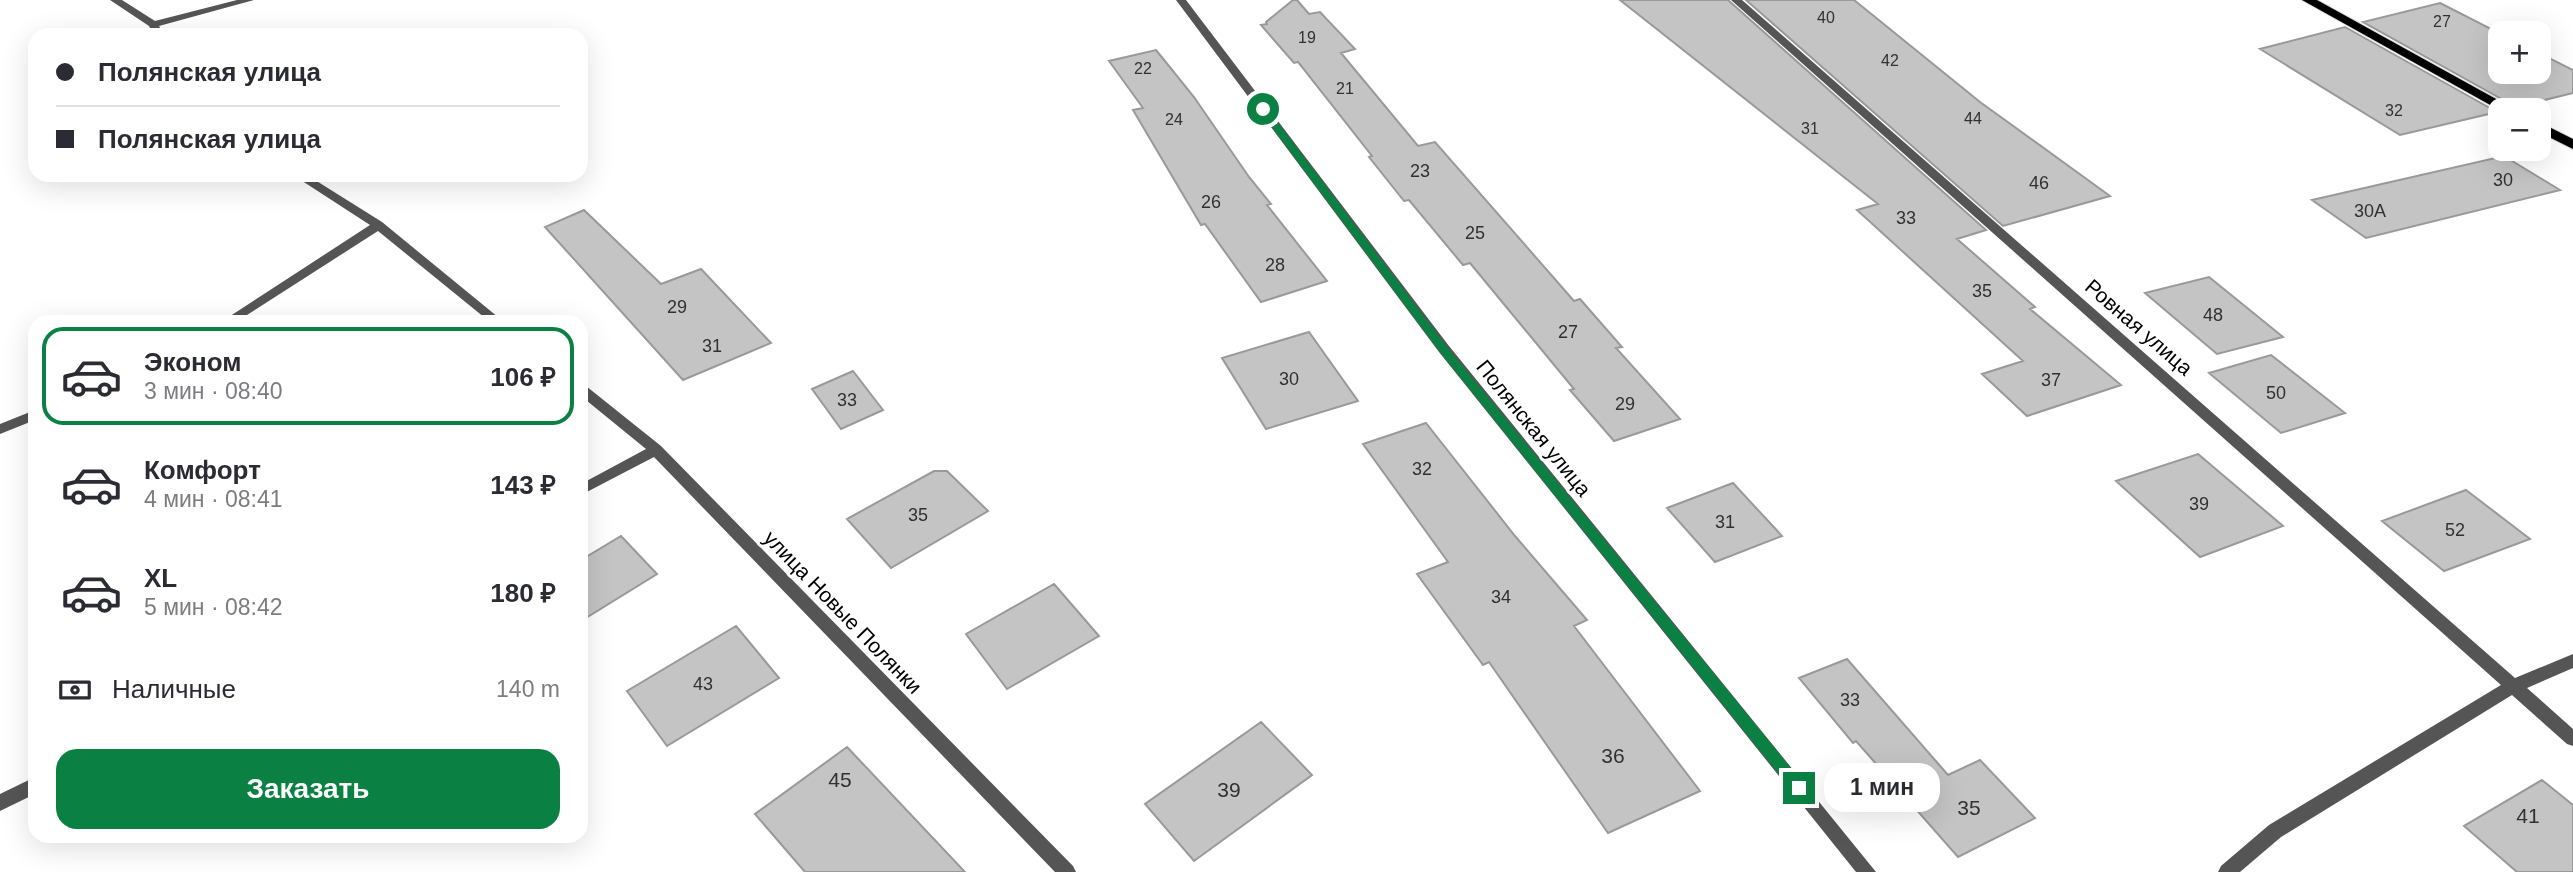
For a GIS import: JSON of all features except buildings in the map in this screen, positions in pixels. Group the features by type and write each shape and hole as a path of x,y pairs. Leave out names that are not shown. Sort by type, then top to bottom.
{"main road":[{"path":"2308,0 2488,98"},
{"path":"2551,133 2573,145"}],"street":[{"path":"115,0 155,28"},
{"path":"153,24 248,0"},
{"name":"Полянская улица","path":"1181,0 1444,349 1867,872"},
{"name":"Ровная улица","path":"1736,0 2573,739"},
{"path":"310,182 378,225 489,315"},
{"path":"238,315 378,225"},
{"name":"улица Новые Полянки","path":"588,395 656,450 1067,872"},
{"path":"0,429 28,418"},
{"path":"588,486 656,450"},
{"path":"2227,872 2275,831 2514,687 2573,661"},
{"path":"0,803 28,789"}],"route":[{"path":"1263,109 1444,349 1799,788"}]}
